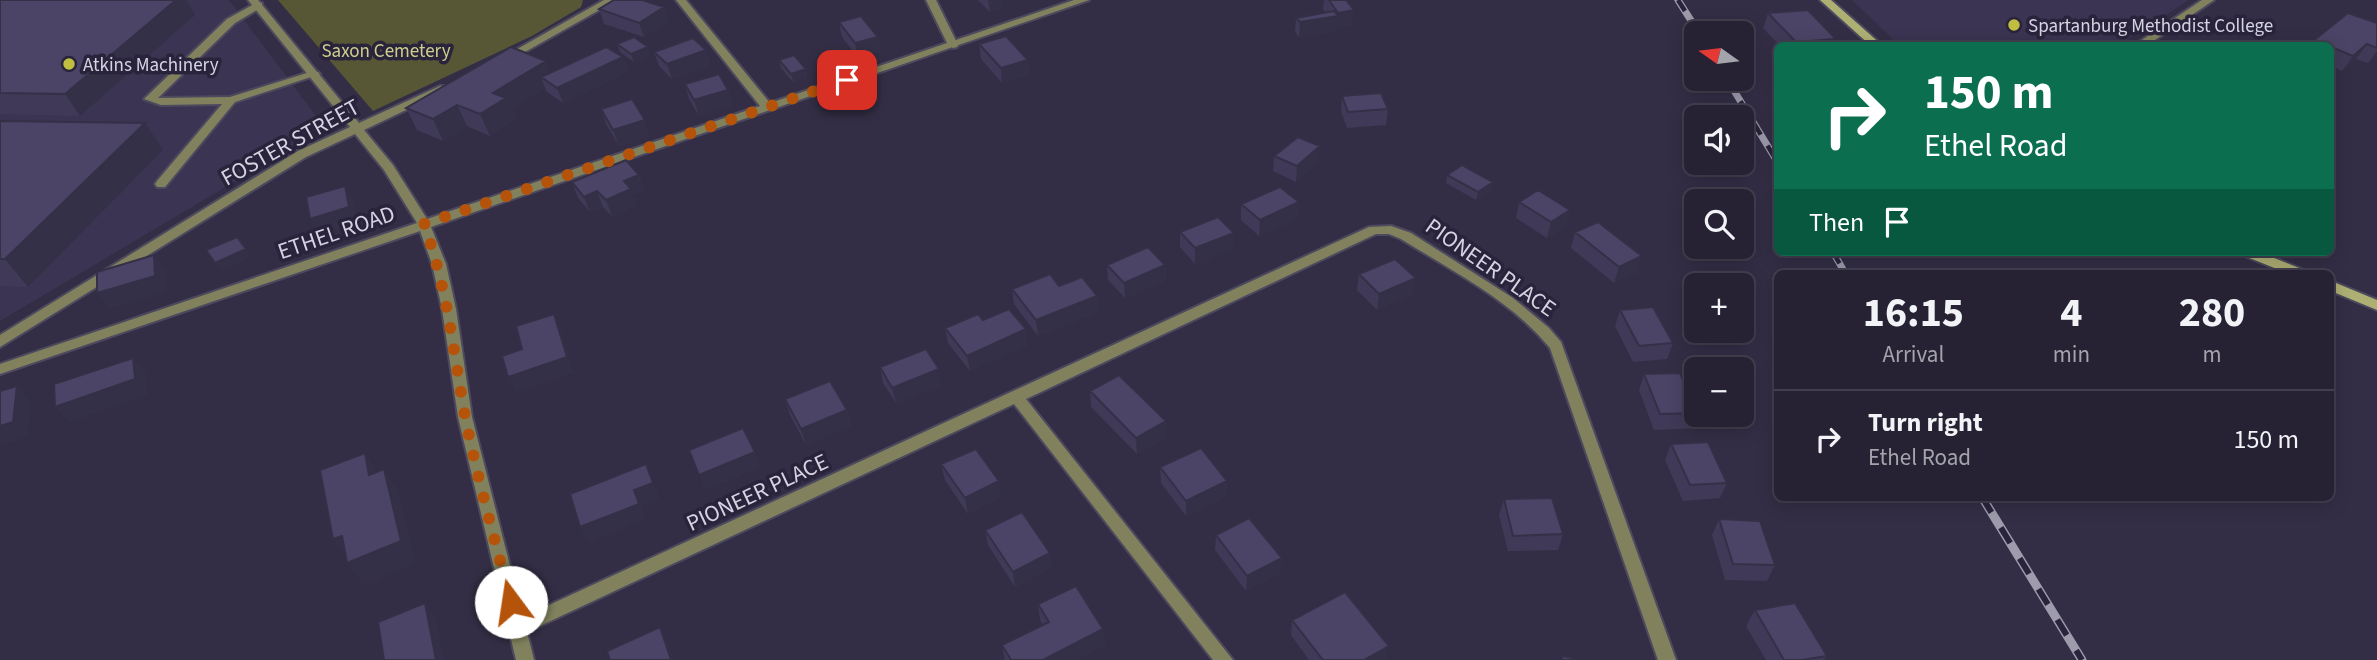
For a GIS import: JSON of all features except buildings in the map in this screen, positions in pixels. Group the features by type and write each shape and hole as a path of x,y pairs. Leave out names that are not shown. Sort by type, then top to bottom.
{"street":[{"path":"493,65 612,0"},
{"path":"681,0 768,108"},
{"path":"931,0 953,44"},
{"name":"ETHEL ROAD","path":"0,369 1084,0"},
{"path":"1825,0 1873,42"},
{"path":"2144,42 2209,0"},
{"path":"314,74 231,100 161,102 150,99 231,20 256,3 314,74 389,168 424,224 439,264 449,309 465,417 525,660"},
{"name":"FOSTER STREET","path":"0,342 302,154 459,82"},
{"path":"161,184 231,100"},
{"name":"PIONEER PLACE","path":"517,628 1360,235 1382,230 1406,236 1528,316 1556,346 1667,660"},
{"path":"2257,256 2292,270"},
{"path":"2334,287 2377,304"},
{"path":"1016,397 1224,660"}],"shaded area":[{"path":"0,0 229,0 325,128 0,321"},
{"name":"Spartanburg Methodist College","path":"1852,0 2189,0 2124,42 1896,42"}],"green space":[{"name":"Saxon Cemetery","path":"278,0 583,0 581,7 532,36 373,111"}],"railway":[{"path":"1678,0 1691,21"},
{"path":"1734,91 1774,156"},
{"path":"1835,256 1843,270"},
{"path":"1984,501 2082,660"}],"place":[{"name":"Spartanburg Methodist College","path":"2014,25"},
{"name":"Atkins Machinery","path":"69,64"}],"route":[{"path":"511,602 465,417 449,309 439,264 424,224 847,80"}]}
